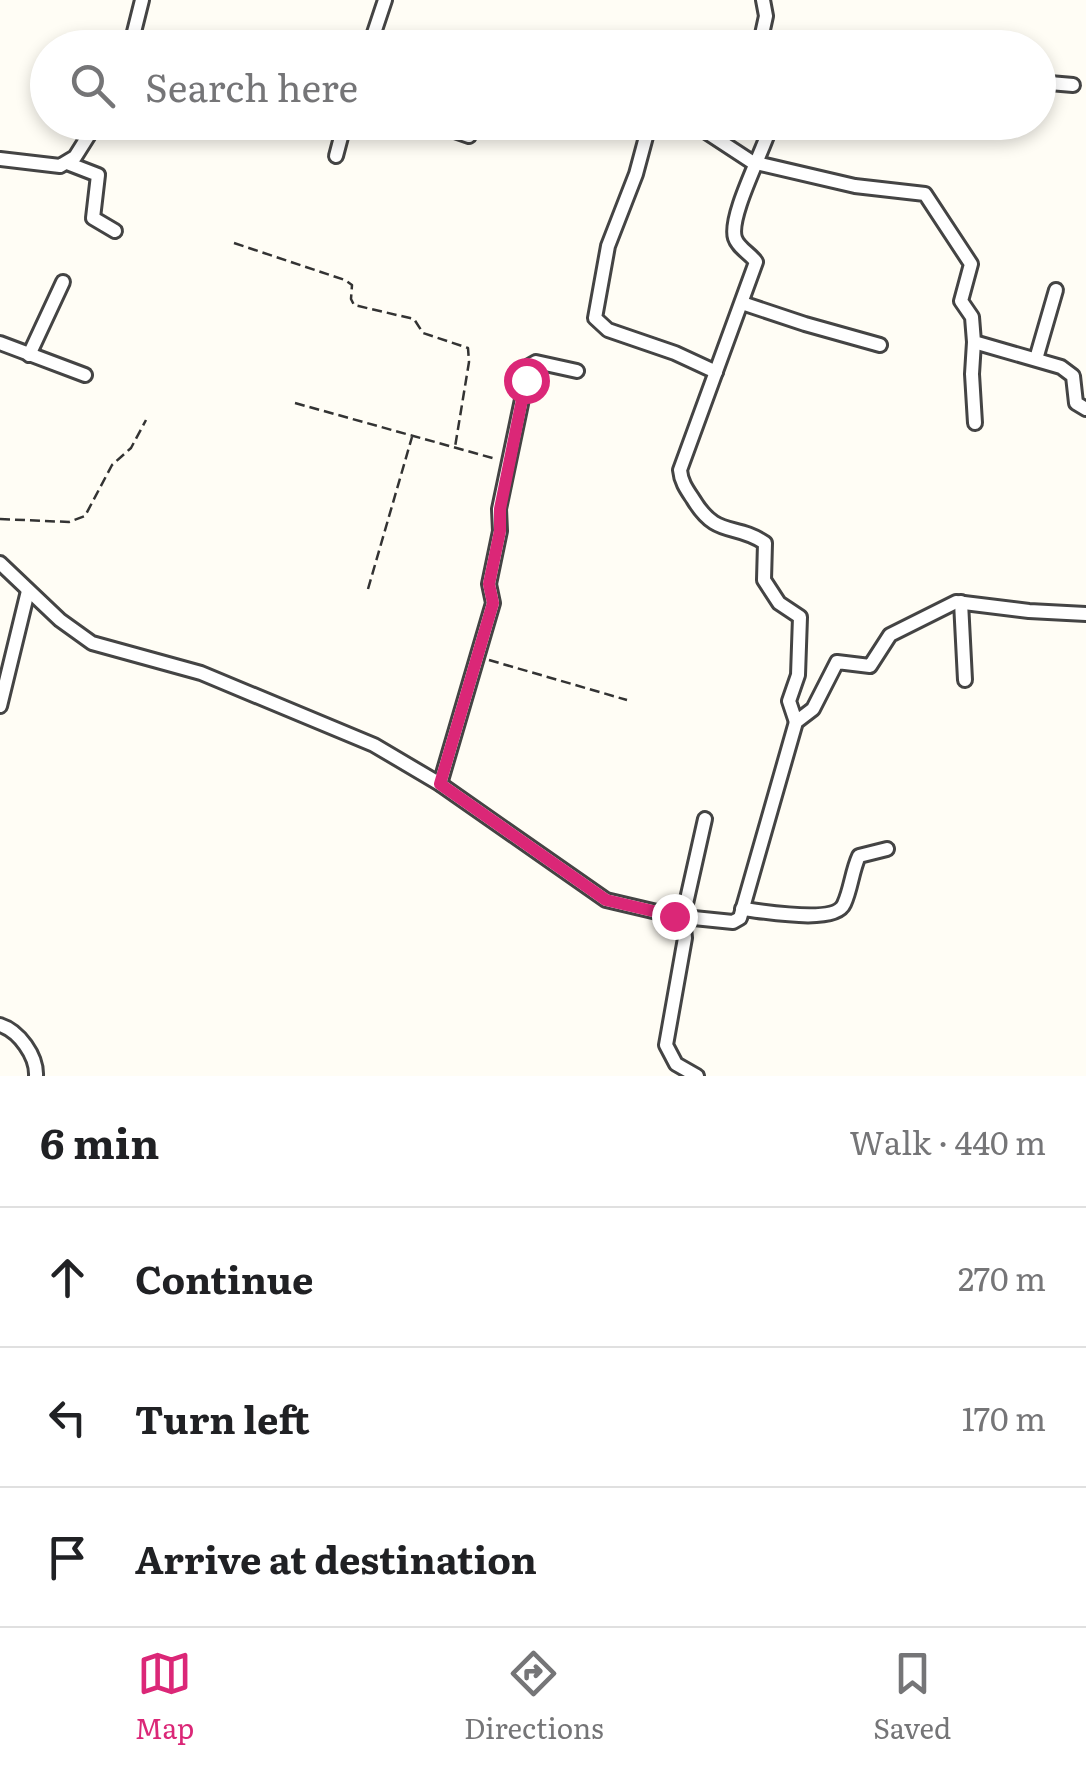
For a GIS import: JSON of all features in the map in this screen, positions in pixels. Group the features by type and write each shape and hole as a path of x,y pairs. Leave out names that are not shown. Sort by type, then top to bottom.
{"street":[{"path":"134,30 142,0"},
{"path":"375,30 385,0"},
{"path":"763,30 764,0"},
{"path":"1056,84 1074,85"},
{"path":"0,159 54,167 67,163 87,140"},
{"path":"336,156 340,140"},
{"path":"645,140 608,246 594,318 608,330 716,372"},
{"path":"716,140 756,162 868,189 925,194 972,264 961,301 972,317 975,423"},
{"path":"765,140 735,228 736,241 756,262 681,460 681,478 706,519 765,543 764,580 779,603 800,616 798,675 788,701 796,722"},
{"path":"67,163 98,175 93,218 115,231"},
{"path":"29,355 63,282"},
{"path":"1036,359 1056,290"},
{"path":"742,302 880,344"},
{"path":"974,342 1061,367 1073,376 1076,404 1086,410"},
{"path":"0,343 85,376"},
{"path":"440,784 493,603 489,584 500,531 500,509 530,363 577,371"},
{"path":"0,563 74,631 103,648 221,681 374,745 440,784 606,900 678,917 733,922 740,918 796,722 813,709 837,662 870,666 890,635 932,612 961,602 1030,612 1086,614"},
{"path":"0,706 28,591"},
{"path":"961,602 965,680"},
{"path":"698,1076 671,1060 666,1045 686,938 678,917 705,820"},
{"path":"742,909 821,916 834,913 844,906 858,856 887,848"},
{"path":"0,1026 20,1036 36,1064 36,1076"}],"path":[{"path":"234,242 350,282 354,305 414,318 422,333 468,348 455,448"},
{"path":"295,403 509,462"},
{"path":"0,518 69,522 85,516 112,465 131,448 146,420"},
{"path":"368,590 413,436"},
{"path":"478,657 627,700"}],"route":[{"path":"526,380 500,509 500,531 489,584 493,603 440,784 613,904 674,916"}]}
